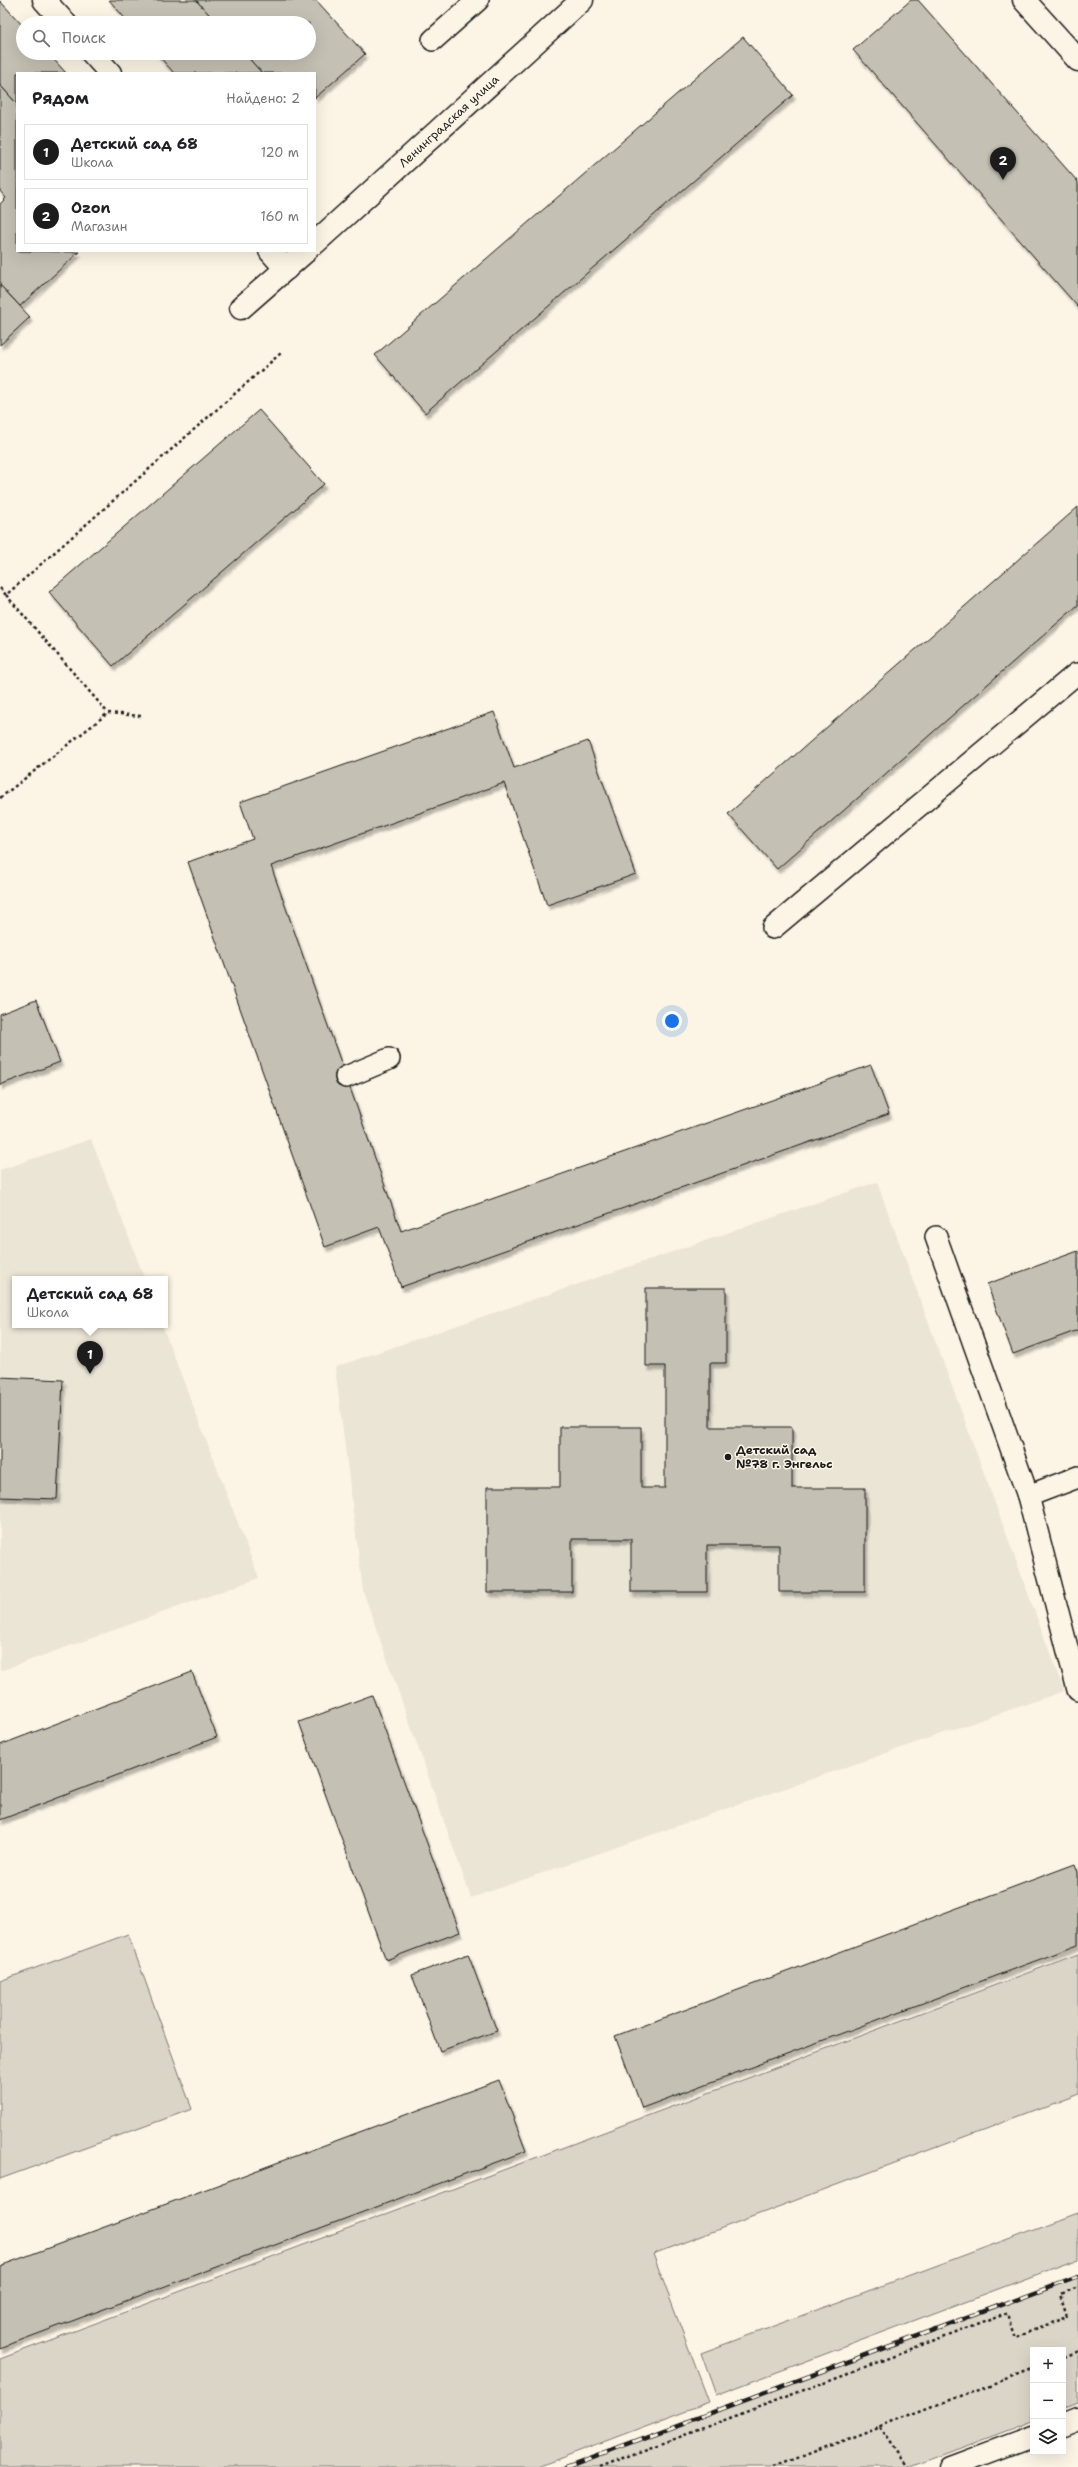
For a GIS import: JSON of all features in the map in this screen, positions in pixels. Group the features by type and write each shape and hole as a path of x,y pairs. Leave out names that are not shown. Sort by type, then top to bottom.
{"street":[{"path":"44,0 59,16"},
{"name":"Ленинградская улица","path":"316,242 582,0"},
{"path":"1024,0 1078,60"},
{"path":"98,60 109,72"},
{"path":"271,252 286,269"},
{"path":"241,308 305,252"},
{"path":"1066,2424 1078,2419"},
{"path":"950,2467 1030,2437"}],"lane":[{"path":"432,40 478,0"},
{"path":"773,928 1076,674"},
{"path":"346,1077 389,1059"},
{"path":"936,1237 1028,1496 1078,1690"},
{"path":"1028,1496 1078,1477"}],"path":[{"path":"6,595 281,353"},
{"path":"0,588 108,713"},
{"path":"0,798 108,713 140,716"},
{"path":"600,2467 1008,2313 1016,2336 1068,2317 1061,2295 1078,2288"},
{"path":"1066,2356 1078,2351"},
{"path":"774,2467 1030,2369"},
{"path":"880,2427 908,2467"}],"shaded area":[{"path":"91,1139 144,1276 12,1276 12,1328 163,1328 259,1578 0,1671 0,1170"},
{"path":"877,1182 1064,1691 471,1898 363,1591 335,1367"},
{"path":"128,1934 192,2109 0,2179 0,1981"},
{"path":"1078,1954 1078,2094 653,2254 709,2402 537,2467 0,2467 0,2359"},
{"path":"1078,2213 1078,2259 716,2395 701,2353"},
{"path":"1078,2276 1078,2403 1066,2408 1066,2347 1030,2347 1030,2421 907,2467 561,2467"}],"building":[{"path":"109,0 196,0 211,16 123,16"},
{"path":"196,0 316,0 365,54 316,97 316,72 261,72 250,60 316,60 316,16 211,16"},
{"path":"911,0 918,0 1078,182 1078,307 853,50"},
{"path":"0,1 16,18 16,60 54,60 65,72 16,72 16,103 0,85"},
{"path":"743,37 793,95 425,413 375,355"},
{"path":"162,60 250,60 261,72 173,72"},
{"path":"0,85 16,103 16,252 79,252 20,306 0,285 0,204 6,198 0,191"},
{"path":"0,285 30,317 0,345"},
{"path":"259,410 324,484 113,666 49,592"},
{"path":"1078,507 1078,605 777,869 728,814"},
{"path":"494,712 514,768 588,741 636,874 547,905 504,783 271,866 401,1231 871,1065 889,1114 401,1287 379,1227 325,1247 188,862 253,839 240,802"},
{"path":"36,1000 60,1062 0,1085 0,1014"},
{"path":"1078,1251 1078,1330 1013,1354 987,1284"},
{"name":"Детский сад №78 г. Энгельс","path":"646,1288 726,1288 726,1363 710,1363 710,1427 792,1427 792,1488 865,1488 865,1592 779,1592 779,1545 707,1545 707,1592 631,1592 631,1539 572,1539 572,1592 487,1592 487,1487 560,1487 560,1427 641,1427 641,1488 665,1488 665,1366 646,1366"},
{"path":"0,1377 63,1380 57,1499 0,1497"},
{"path":"192,1672 217,1737 0,1820 0,1745"},
{"path":"372,1695 460,1932 386,1960 299,1722"},
{"path":"1075,1864 1078,1872 1078,1945 642,2108 615,2036"},
{"path":"468,1954 497,2031 440,2051 412,1975"},
{"path":"499,2080 526,2151 0,2348 0,2266"}],"railway":[{"path":"566,2467 1078,2276"}],"place":[{"name":"Ozon","path":"1003,180"},
{"name":"Детский сад 68","path":"90,1374"},
{"name":"Детский сад №78 г. Энгельс","path":"728,1457"}]}
